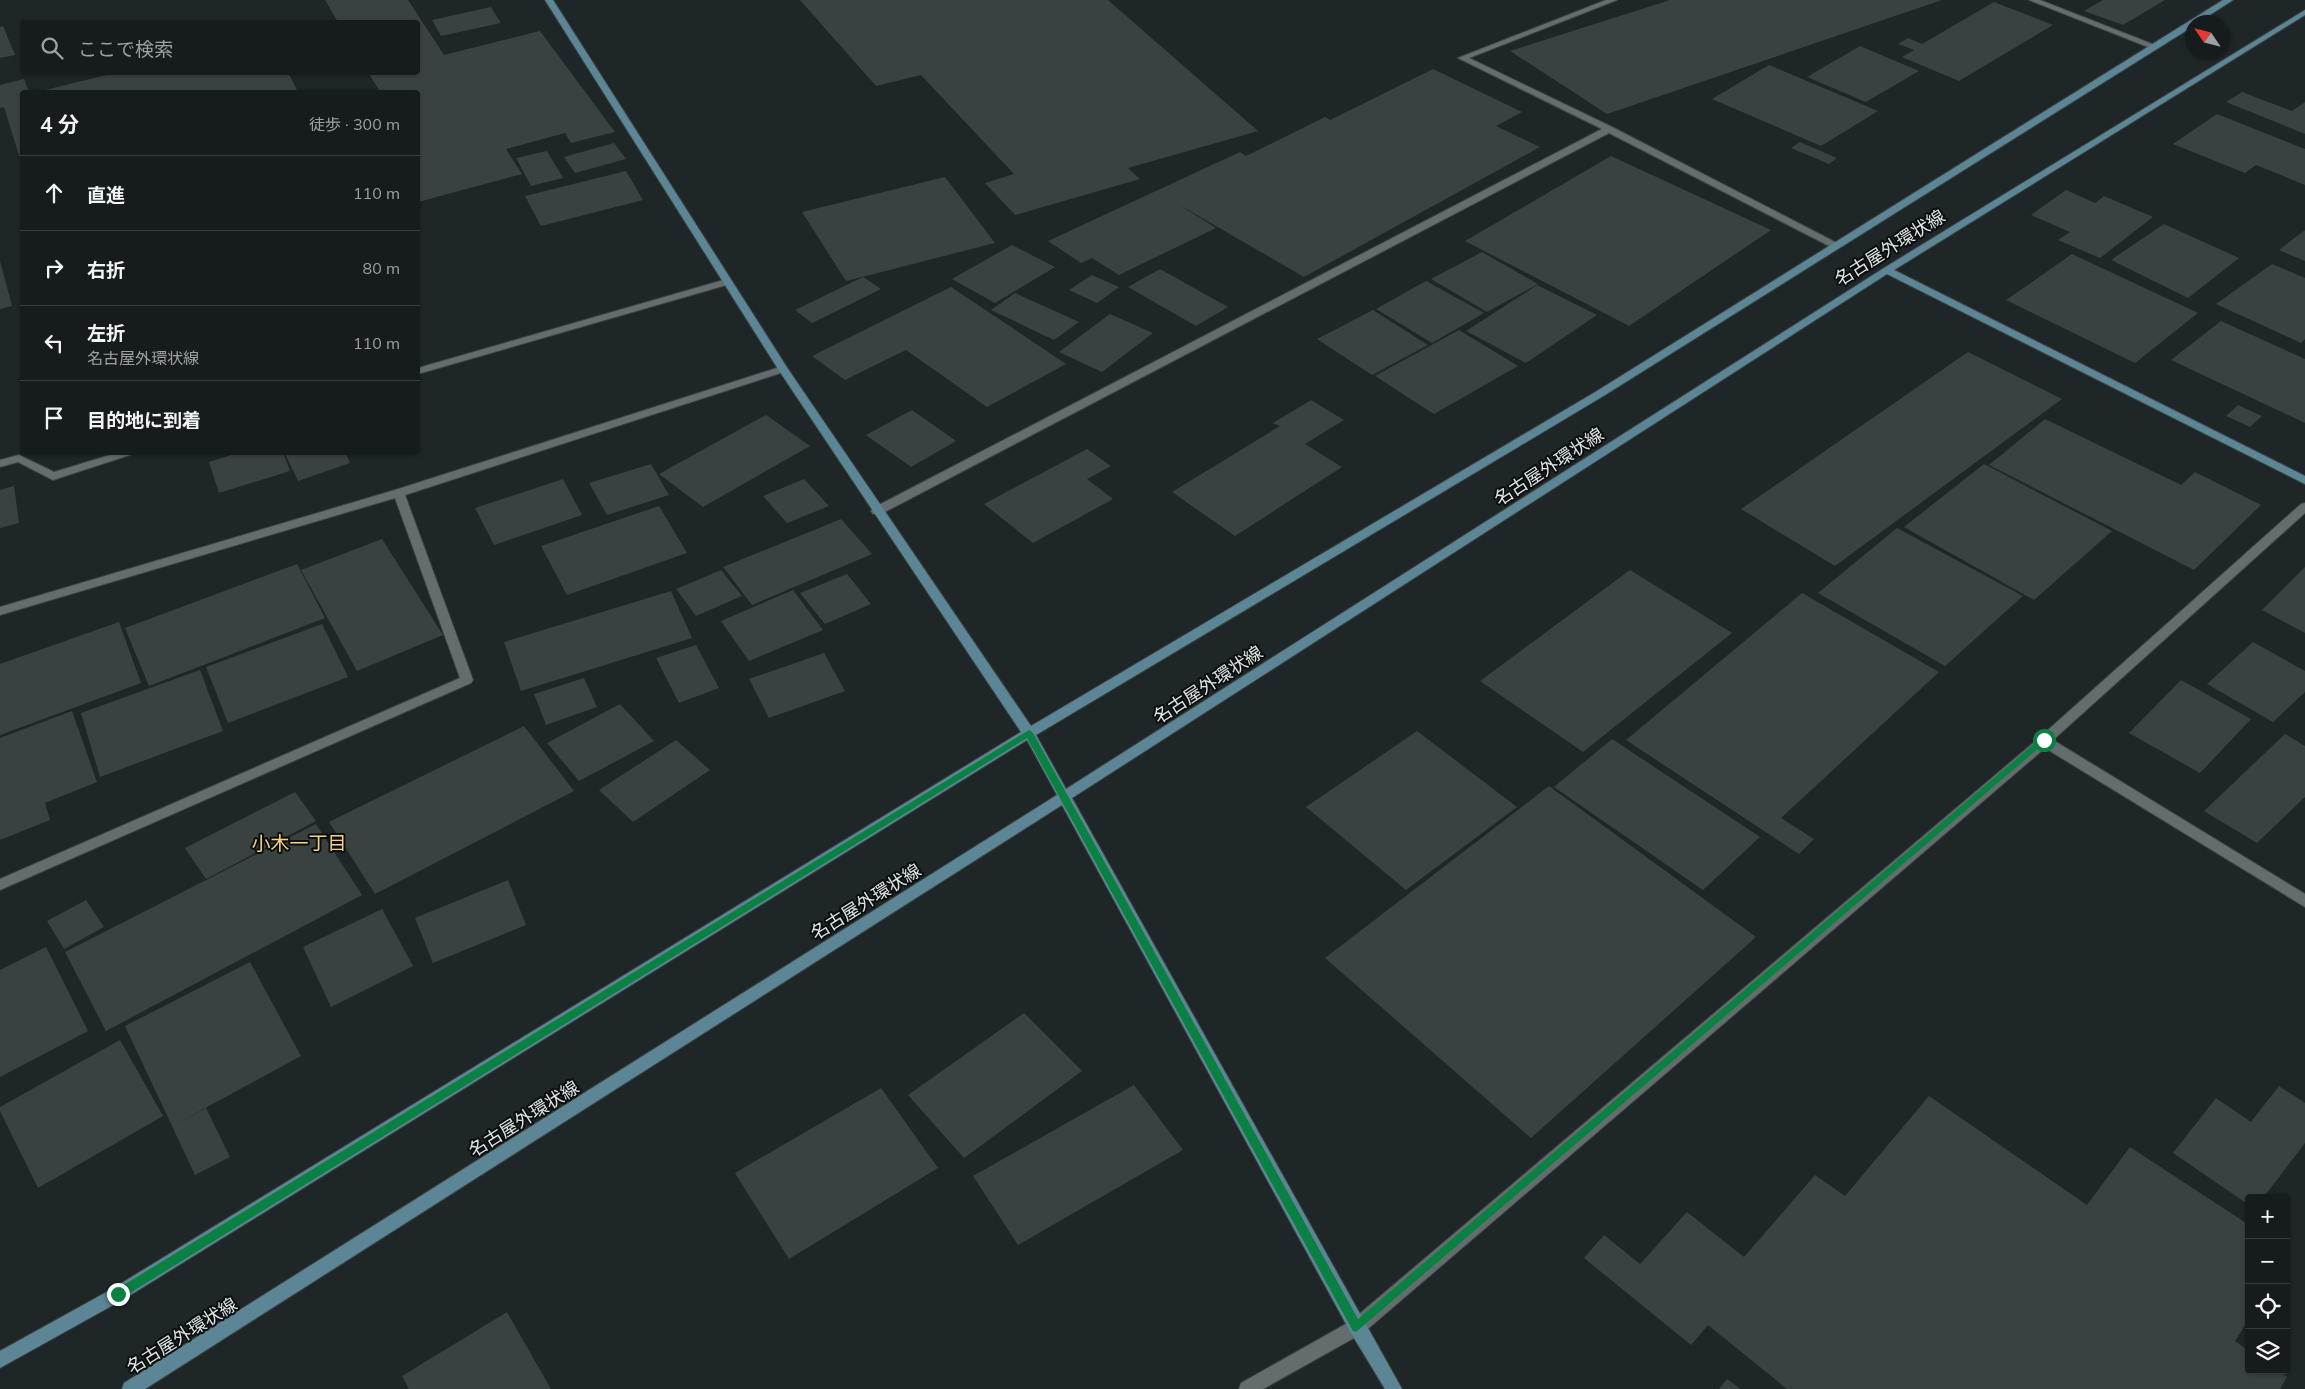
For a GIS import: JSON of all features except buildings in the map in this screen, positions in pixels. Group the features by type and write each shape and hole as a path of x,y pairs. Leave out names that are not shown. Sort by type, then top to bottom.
{"main road":[{"path":"549,0 782,370 1029,733 1356,1327 1394,1389"},
{"name":"名古屋外環状線","path":"2206,15 2229,0"},
{"name":"名古屋外環状線","path":"130,1389 1064,797 1887,270 2305,12"},
{"name":"名古屋外環状線","path":"0,1360 135,1284 1029,733 1601,393 2185,28"},
{"path":"1887,270 2305,480"}],"street":[{"path":"1614,0 1462,58 1609,129 1836,246"},
{"path":"2033,0 2156,47"},
{"path":"877,511 1609,129"},
{"path":"420,370 727,282"},
{"path":"0,611 399,493 782,370"},
{"path":"0,464 19,458 53,476 124,455"},
{"path":"0,885 467,680 399,493"},
{"path":"1248,1389 1356,1327 2044,740 2305,507"},
{"path":"2044,740 2305,901"}],"district":[{"name":"小木一丁目","path":"299,843"}],"route":[{"path":"118,1294 1029,733 1356,1327 2044,740"}]}
